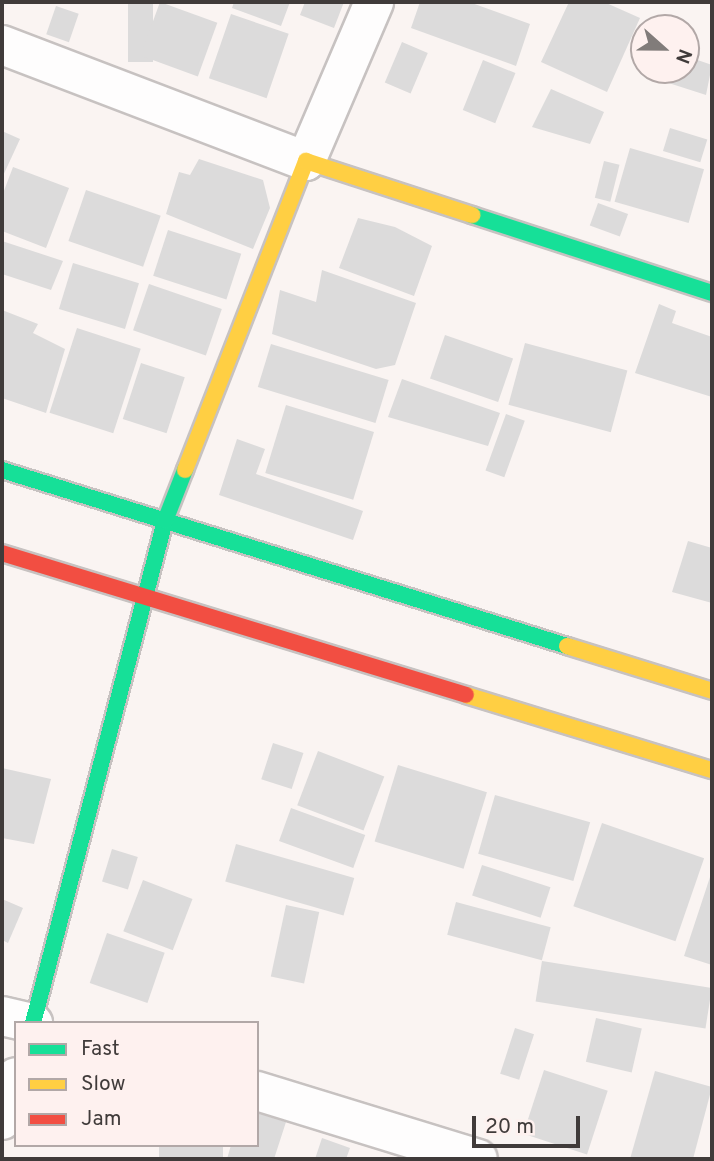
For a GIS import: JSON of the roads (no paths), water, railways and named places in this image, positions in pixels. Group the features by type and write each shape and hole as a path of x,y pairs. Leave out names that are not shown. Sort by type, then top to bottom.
{"main road":[{"path":"35,1021 165,521 306,161 712,293"},
{"path":"2,470 712,691"},
{"path":"2,553 712,770"}],"street":[{"path":"2,45 306,161 374,2"},
{"path":"2,1017 23,1021"},
{"path":"2,1120 14,1083"},
{"path":"259,1092 478,1159"}]}
